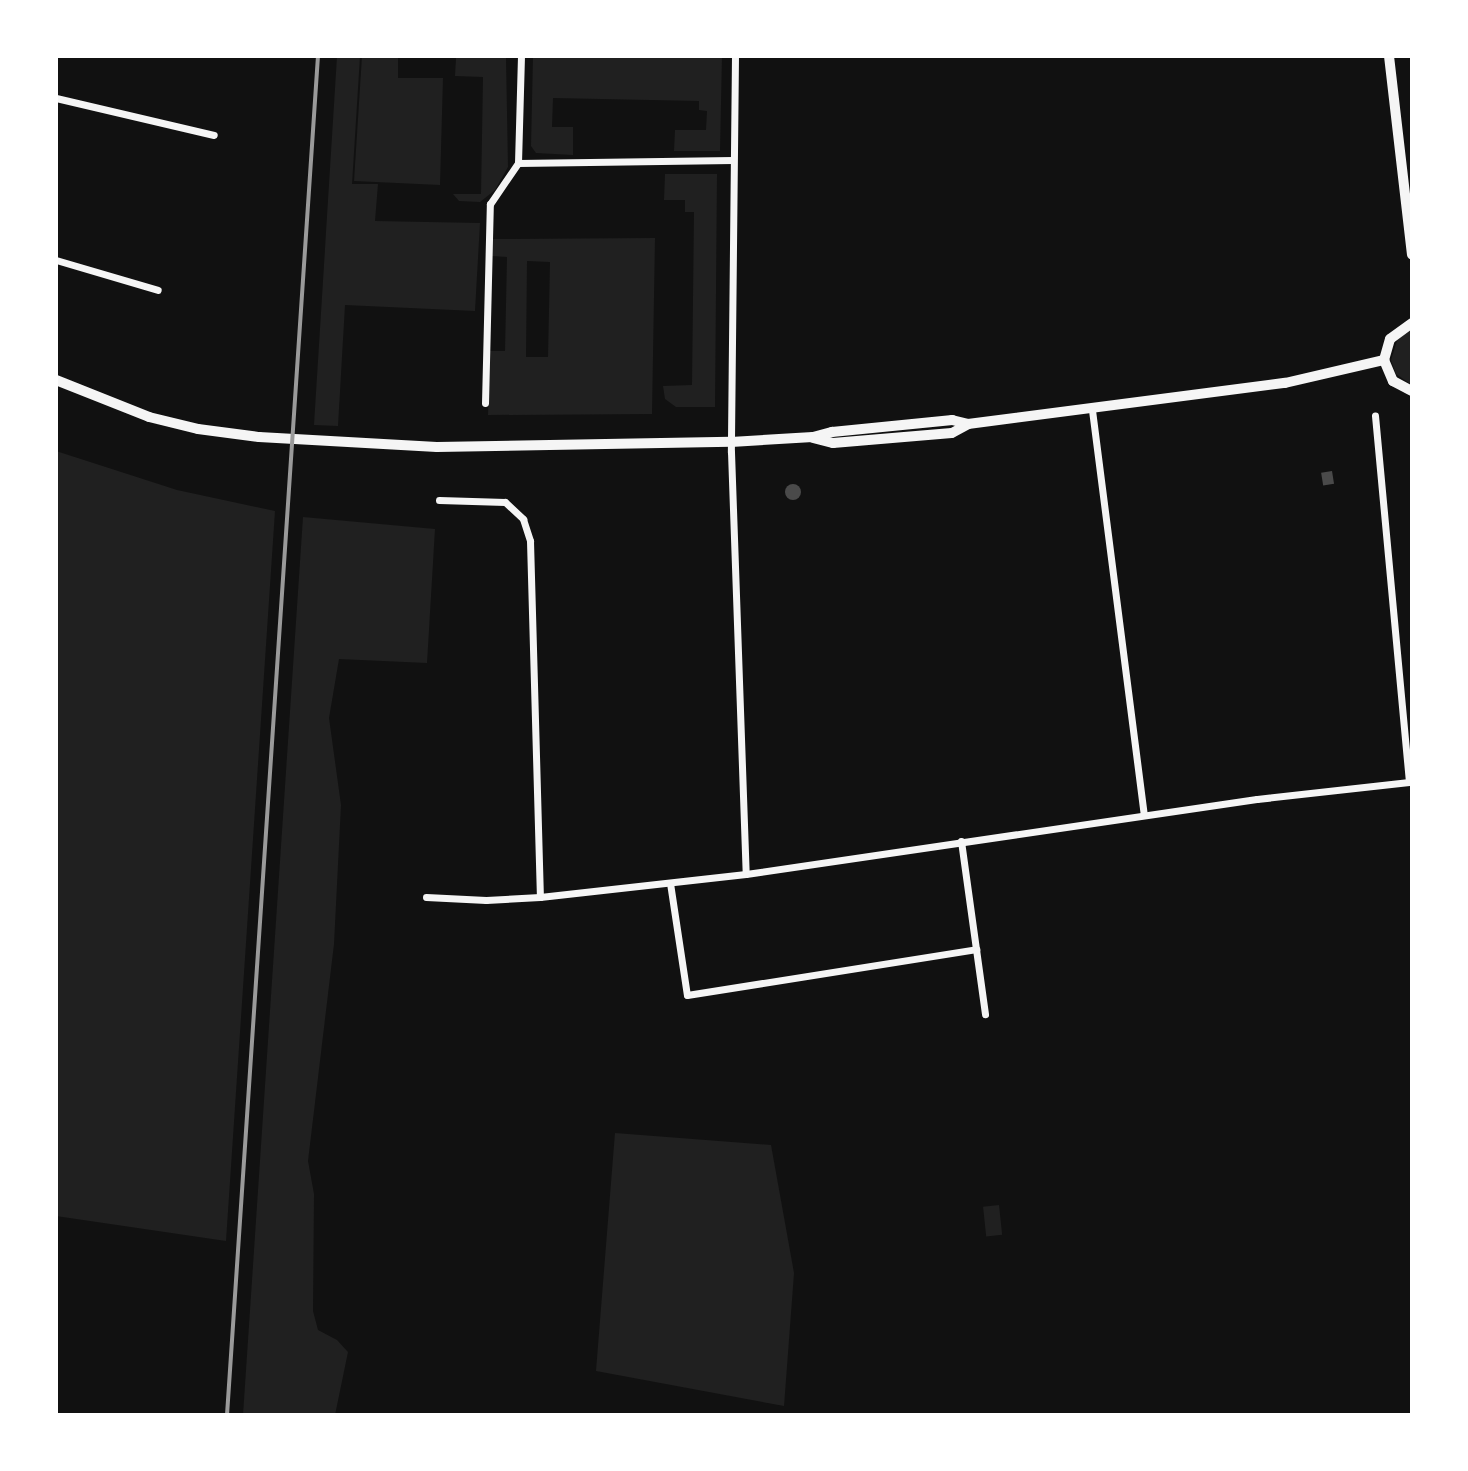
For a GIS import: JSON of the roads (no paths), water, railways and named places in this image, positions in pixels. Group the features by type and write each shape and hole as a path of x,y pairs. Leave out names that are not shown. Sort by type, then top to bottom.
{"main road":[{"path":"1389,56 1412,255"},
{"path":"1412,323 1390,339 1384,360 1393,381 1412,391"},
{"path":"56,380 149,417 198,429 259,437 437,447 731,442 813,437 832,432 952,420 968,424 1285,383 1384,360"}],"street":[{"path":"485,403 490,204 518,163 521,56"},
{"path":"735,56 731,442 746,874"},
{"path":"56,98 214,135"},
{"path":"518,163 733,160"},
{"path":"56,260 158,290"},
{"path":"1092,410 1144,815"},
{"path":"426,897 486,900 540,897 670,883 1144,815 1409,782 1375,416"},
{"path":"439,500 505,502 523,519 530,541 540,897"},
{"path":"961,841 985,1014"},
{"path":"670,883 687,995 976,949"}],"railway":[{"path":"227,1415 318,56"}]}
